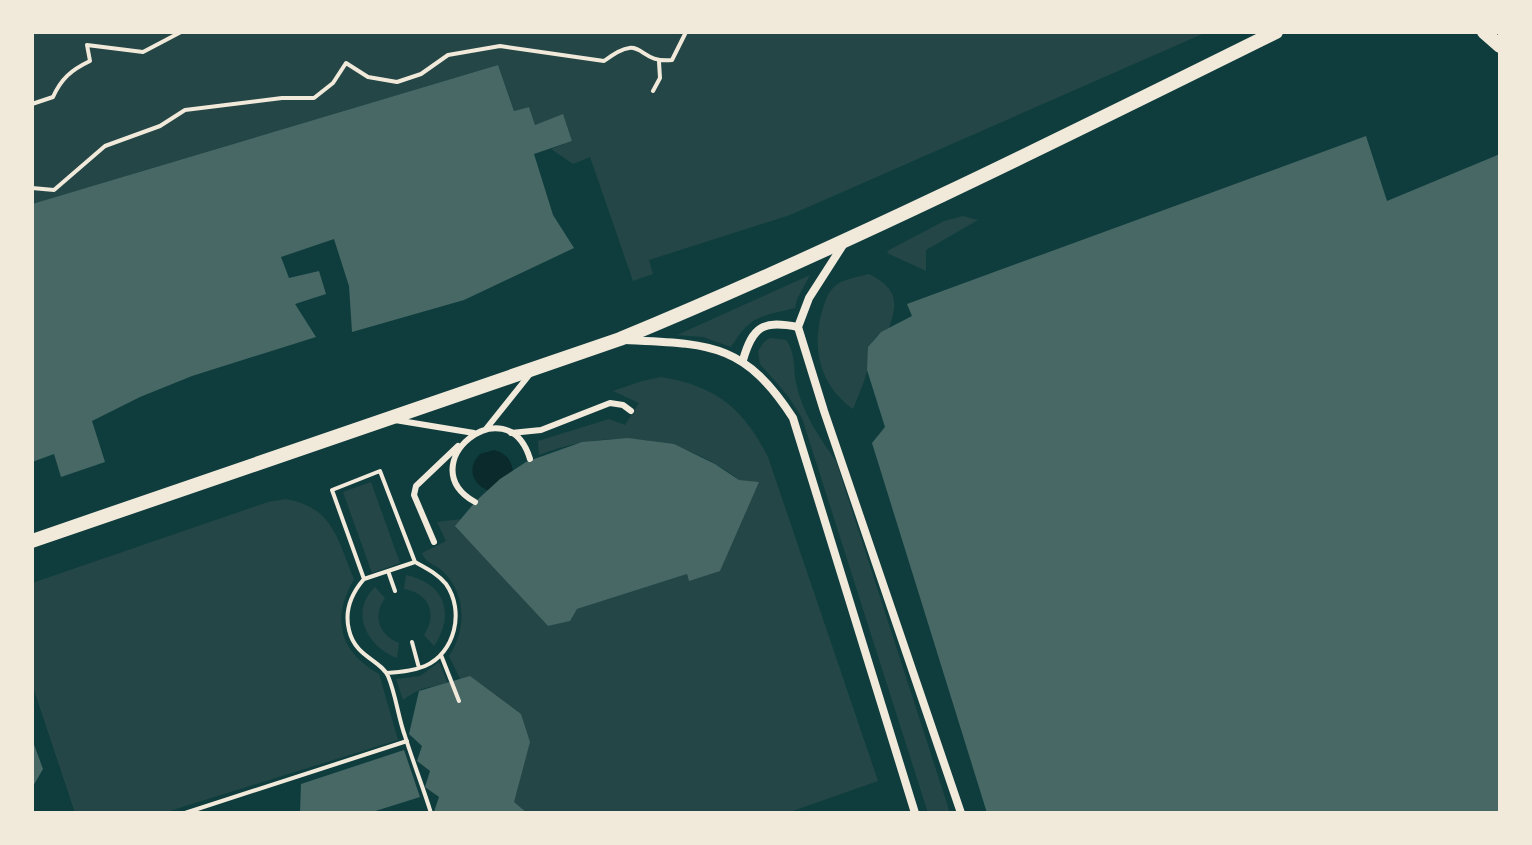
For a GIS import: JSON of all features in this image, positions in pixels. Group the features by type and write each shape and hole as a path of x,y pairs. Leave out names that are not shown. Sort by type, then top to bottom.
{"street":[{"path":"32,541 535,369 697,308 958,190 1276,32"},
{"path":"1484,32 1500,45"},
{"path":"847,240 820,277 798,327 961,813"},
{"path":"743,360 753,335 760,327 771,324 798,327"},
{"path":"620,339 691,343 743,360 779,396 793,418 915,813"}],"lane":[{"path":"486,429 535,369"},
{"path":"511,433 541,430 610,403 623,405 631,411"},
{"path":"388,419 474,433"},
{"path":"434,542 414,495 416,486 464,441 474,433 499,429 511,433 521,442 530,459"},
{"path":"464,441 453,464 454,476 460,488 475,502"}],"path":[{"path":"32,104 53,97 60,81 90,61 87,45 143,52 181,32"},
{"path":"32,188 54,190 105,146 160,126 185,110 282,98 314,98 333,83 346,63 368,77 397,82 421,74 448,55 500,46 604,61 620,48 633,47 659,62 672,60 686,32"},
{"path":"653,91 660,78 659,62"},
{"path":"364,579 332,490 380,471 415,562 433,572 446,585 454,603 456,621 452,640 441,655 419,668 387,673"},
{"path":"415,562 364,579 352,593 347,611 354,644 387,673 431,813"},
{"path":"388,571 395,591"},
{"path":"412,642 419,668"},
{"path":"441,655 459,701"},
{"path":"185,813 407,741"}],"shaded area":[{"path":"32,32 1207,32 790,215 649,260 653,274 633,281 590,157 573,164 551,149 572,141 563,115 535,125 529,107 514,111 498,65 32,204"},
{"path":"963,216 978,220 926,250 926,271 887,253 944,221"},
{"path":"869,274 890,290 894,310 889,328 873,341 866,376 853,409 826,379 819,355 818,329 826,300 834,287"},
{"path":"810,275 795,308 758,318 745,328 731,347 703,337 677,335"},
{"path":"770,338 786,340 789,345 802,404 836,461 950,813 928,813 802,418 788,396 760,364 758,351"},
{"path":"661,377 697,386 726,402 748,425 768,457 878,781 787,813 506,813 513,788 449,656 459,635 459,599 449,578 427,561 422,553 446,541 437,522 461,519 456,526 548,626 569,621 577,609 687,574 689,580 739,480 716,464 692,453 642,440 591,441 539,455 538,441 609,419 625,425 639,403 613,391"},
{"path":"494,450 508,458 513,474 489,491 478,484 472,470 480,454"},
{"path":"371,482 400,563 372,573 343,492"},
{"path":"286,499 314,510 332,527 338,538 354,579 343,607 343,633 355,655 379,674 398,740 163,813 75,813 32,684 32,583 268,502"},
{"path":"406,575 430,585 442,601 444,622 434,646 424,635 430,620 429,606 420,595 404,589"},
{"path":"375,587 385,598 378,618 382,630 399,643 397,658 377,646 365,628 363,607"},
{"path":"439,662 449,686 424,688 403,700 396,679 420,676"}],"building":[{"path":"498,65 514,111 529,107 535,125 563,114 572,141 534,154 553,215 574,248 464,300 352,332 349,286 334,239 281,257 289,278 319,271 326,294 295,304 316,337 192,376 92,421 105,462 61,477 54,454 32,462 32,204"},
{"path":"1366,136 1387,201 1500,154 1500,813 987,813 872,443 885,427 867,370 868,347 881,332 912,316 907,304"},
{"path":"628,438 674,444 739,480 759,482 720,571 689,581 687,574 577,609 570,621 548,626 455,526 500,479 526,462 582,442"},
{"path":"470,676 521,714 530,742 514,802 527,813 434,812 439,797 425,787 430,771 417,761 422,746 409,734 419,691"},
{"path":"32,739 43,769 32,788"},
{"path":"404,750 420,797 369,813 300,813 301,784"}]}
